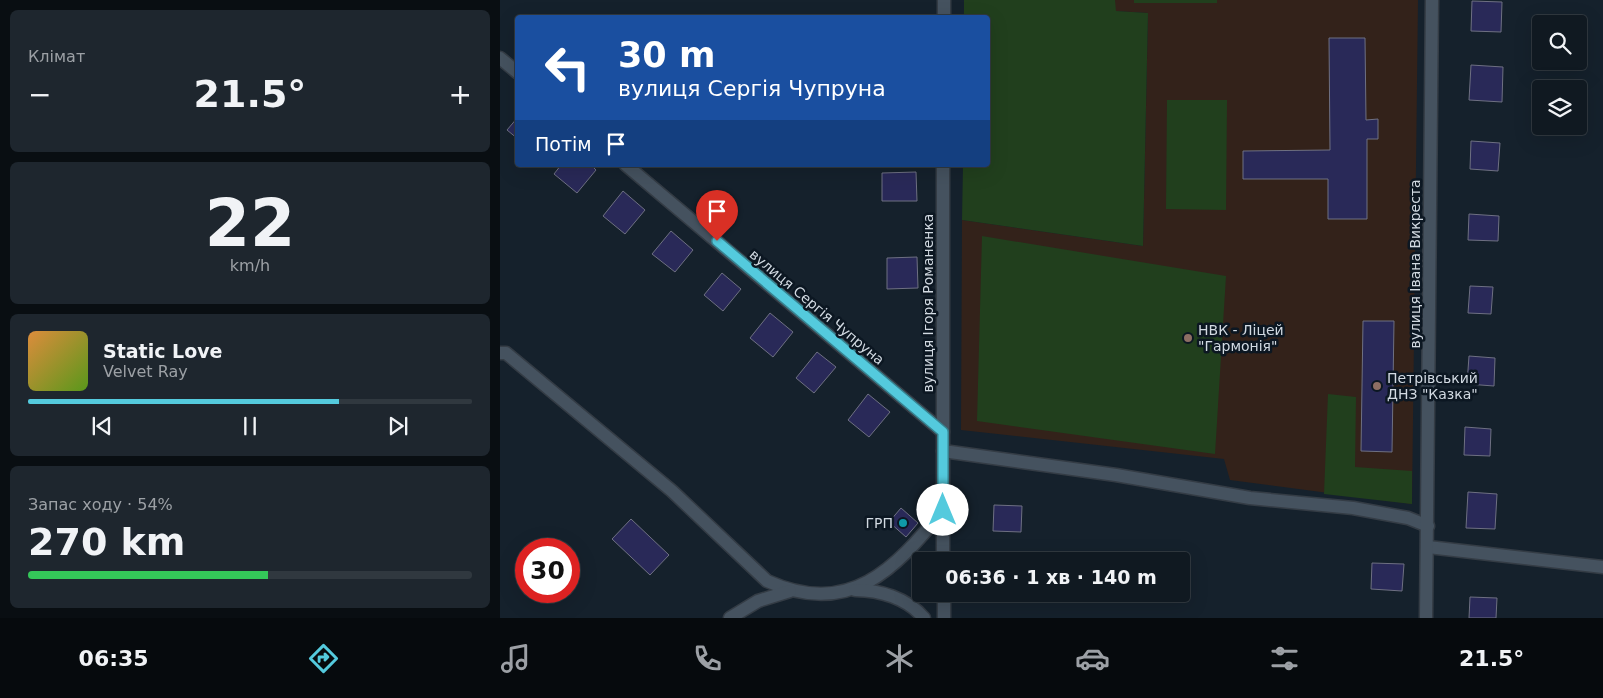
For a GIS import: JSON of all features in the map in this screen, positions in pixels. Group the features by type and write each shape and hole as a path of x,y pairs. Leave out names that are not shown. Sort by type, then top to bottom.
{"street":[{"path":"944,0 944,15"},
{"name":"вулиця Івана Викреста","path":"1426,618 1432,0"},
{"path":"500,58 515,70"},
{"name":"вулиця Сергія Чупруна","path":"628,167 943,432"},
{"name":"вулиця Ігоря Романенка","path":"943,552 944,167"},
{"path":"503,353 672,491 768,582 805,595 825,596 852,590 868,590 897,598 911,606 924,618"},
{"path":"943,452 1116,475 1250,498 1353,508 1408,518 1428,526"},
{"path":"852,590 881,575 901,558 943,510"},
{"path":"1428,547 1603,568"},
{"path":"730,618 758,602 790,591"},
{"path":"944,602 944,618"}],"shaded area":[{"name":"НВК - Ліцей \"Гармонія\"","path":"1115,0 1418,0 1412,504 1230,480 1224,459 961,430 962,220 1143,246 1148,13 1115,11"}],"green space":[{"path":"964,0 1115,0 1116,11 1148,13 1143,246 962,220 963,167 990,167 990,15 964,15"},
{"path":"1134,0 1217,0 1217,3 1134,3"},
{"path":"1167,100 1227,100 1226,210 1166,209"},
{"path":"982,236 1226,276 1215,454 977,421"},
{"path":"1328,394 1356,397 1355,467 1412,471 1412,504 1324,494"}],"building":[{"path":"1472,1 1502,2 1501,32 1471,31"},
{"path":"1329,38 1365,38 1366,120 1378,119 1378,139 1367,139 1367,219 1328,219 1328,179 1243,179 1243,151 1330,150"},
{"path":"1471,65 1503,67 1502,102 1469,100"},
{"path":"515,121 515,137 507,130"},
{"path":"1471,141 1500,143 1498,171 1470,169"},
{"path":"559,167 593,167 596,170 577,193 554,174"},
{"path":"916,172 917,201 882,201 882,173"},
{"path":"623,191 645,210 625,234 603,216"},
{"path":"1469,214 1499,216 1498,241 1468,240"},
{"path":"671,231 693,250 675,272 652,254"},
{"path":"917,257 918,288 887,289 887,258"},
{"path":"722,273 741,289 723,311 704,295"},
{"path":"1470,286 1493,287 1491,314 1468,313"},
{"path":"770,313 793,332 773,357 750,338"},
{"name":"Петрівський ДНЗ \"Казка\"","path":"1363,321 1394,321 1392,452 1361,451"},
{"path":"817,352 836,367 814,393 796,378"},
{"path":"1469,356 1495,358 1494,386 1467,384"},
{"path":"868,394 890,412 869,437 848,420"},
{"path":"1465,427 1491,429 1490,456 1464,455"},
{"path":"1468,492 1497,494 1495,529 1466,528"},
{"path":"994,505 1022,506 1021,532 993,531"},
{"name":"ГРП","path":"901,508 918,523 906,537 889,522"},
{"path":"631,519 669,555 650,575 612,539"},
{"path":"1372,563 1404,564 1402,591 1371,589"},
{"path":"1470,597 1497,598 1496,618 1469,618"}],"place":[{"name":"НВК - Ліцей \"Гармонія\"","path":"1188,338"},
{"name":"Петрівський ДНЗ \"Казка\"","path":"1377,386"},
{"name":"ГРП","path":"903,523"}],"route":[{"path":"717,241 943,432 943,510"}]}
